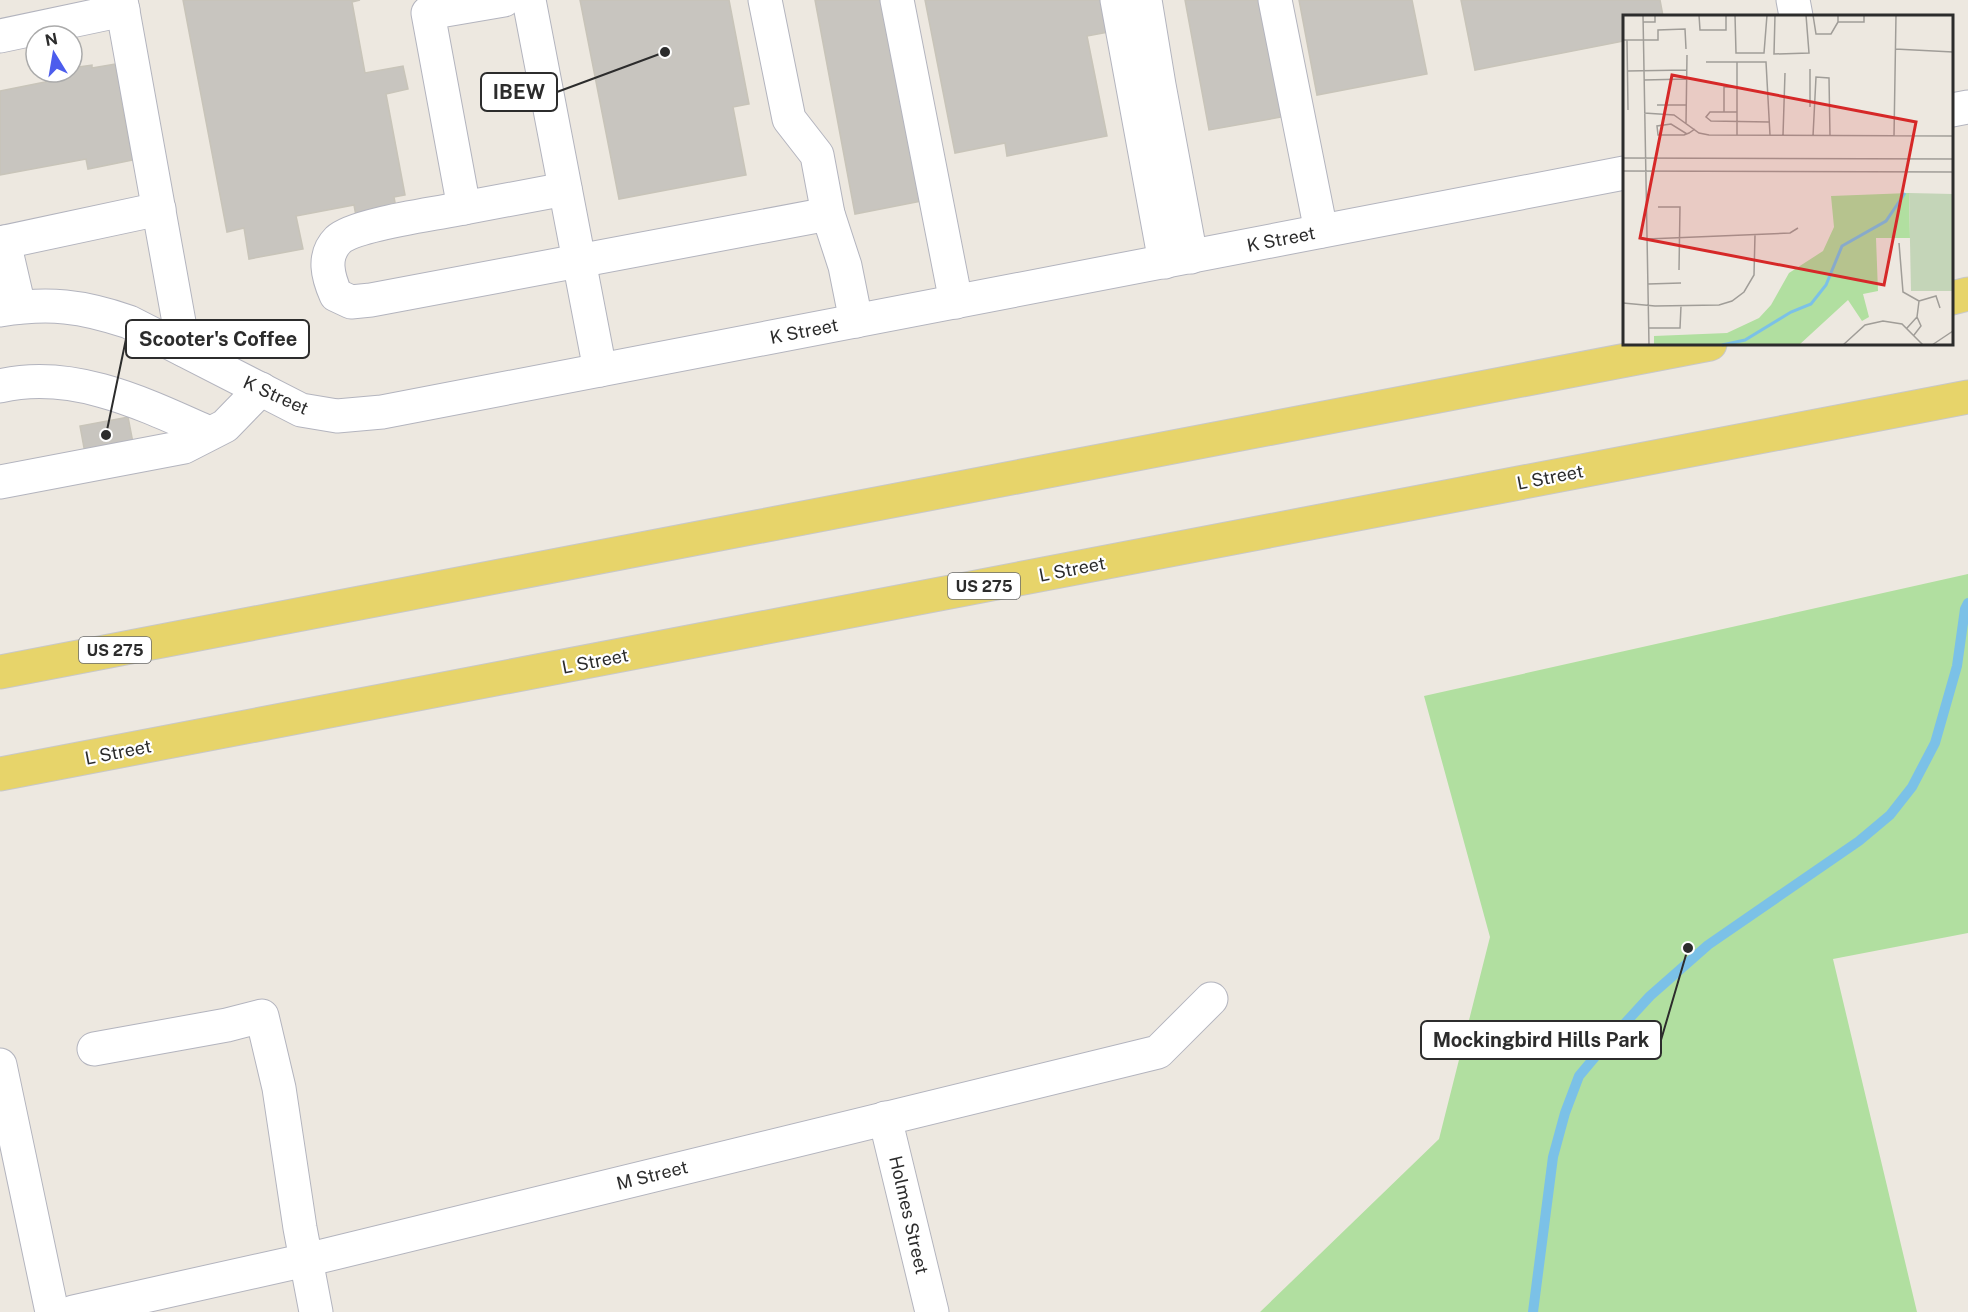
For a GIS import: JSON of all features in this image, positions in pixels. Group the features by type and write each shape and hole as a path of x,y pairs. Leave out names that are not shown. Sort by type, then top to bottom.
{"main road":[{"path":"1953,298 1968,294"},
{"name":"US 275","path":"0,672 1705,345"},
{"name":"L Street","path":"0,774 1968,397"}],"street":[{"path":"464,208 428,14 504,0"},
{"path":"529,0 600,370"},
{"path":"765,0 789,119 817,155 828,214 845,266 856,321"},
{"path":"897,0 956,302"},
{"path":"1117,0 1178,259"},
{"path":"1145,0 1159,86 1178,259"},
{"path":"1275,0 1322,231"},
{"path":"1793,0 1796,15"},
{"path":"0,36 122,5 184,350"},
{"path":"1953,110 1968,107"},
{"name":"K Street","path":"9,309 75,307 102,313 129,322 301,410 337,416 382,412 1623,173"},
{"path":"565,189 405,219 352,232 339,240 330,251 328,278 336,295 351,302 371,300 828,214"},
{"path":"9,309 2,243 159,209"},
{"path":"0,386 19,382 65,382 133,399 209,433"},
{"path":"0,482 184,447 225,426 261,389"},
{"name":"M Street","path":"73,1312 306,1260 1158,1052 1211,999"},
{"path":"94,1048 227,1025 262,1016 279,1088 316,1312"},
{"path":"0,1065 52,1312"},
{"name":"Holmes Street","path":"885,1118 932,1312"}],"green space":[{"path":"1968,574 1968,933 1833,959 1917,1312 1260,1312 1439,1139 1490,937 1424,696"}],"building":[{"path":"183,0 360,0 352,2 365,73 403,66 408,89 386,94 405,195 394,197 401,236 361,243 354,205 296,216 303,249 249,259 244,228 227,232"},
{"path":"580,0 729,0 749,104 733,107 746,175 619,199"},
{"path":"815,0 885,0 922,201 855,214"},
{"path":"925,0 1103,0 1109,32 1087,36 1107,136 1007,156 1005,143 955,153"},
{"path":"1185,0 1265,0 1287,116 1209,130"},
{"path":"1299,0 1412,0 1427,74 1317,95"},
{"path":"1461,0 1660,0 1663,15 1623,15 1623,41 1475,70"},
{"path":"115,64 117,75 121,74 126,100 121,101 133,160 88,169 86,159 0,175 0,91 35,84 84,84 84,66 92,65 92,68"},
{"path":"128,417 133,443 85,453 80,426"}],"waterway":[{"path":"1533,1312 1553,1157 1565,1113 1579,1076 1650,996 1708,945 1859,841 1890,815 1912,787 1935,743 1957,666 1965,609 1968,603"}],"place":[{"name":"IBEW","path":"665,52"},
{"name":"Scooter's Coffee","path":"106,435"},
{"name":"Mockingbird Hills Park","path":"1688,948"}]}
